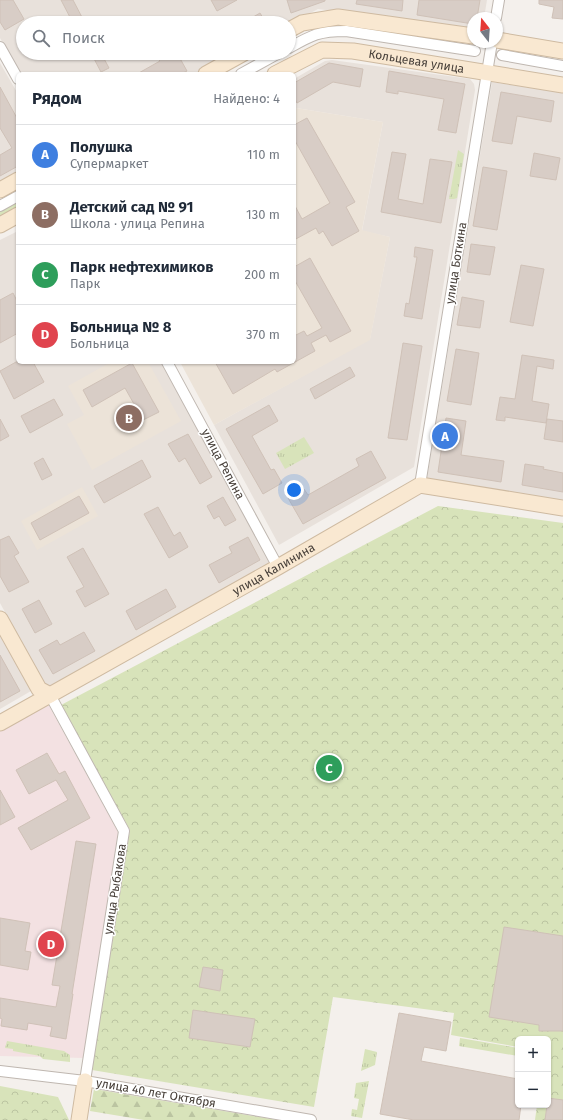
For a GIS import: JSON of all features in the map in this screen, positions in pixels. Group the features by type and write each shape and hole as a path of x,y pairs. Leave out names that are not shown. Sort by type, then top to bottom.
{"street":[{"path":"497,12 499,0"},
{"path":"296,26 302,23 338,17 467,35"},
{"path":"296,44 311,36 327,31 346,31 475,52"},
{"path":"503,41 563,51"},
{"path":"0,47 16,75"},
{"name":"улица Боткина","path":"420,485 491,48"},
{"name":"Кольцевая улица","path":"279,72 322,50 353,51 563,85"},
{"path":"502,55 563,66"},
{"path":"210,72 231,60"},
{"path":"245,72 266,60"},
{"path":"0,190 16,181"},
{"path":"0,206 16,197"},
{"path":"0,225 16,215"},
{"name":"улица Репина","path":"168,364 278,567"},
{"path":"420,485 563,508"},
{"name":"улица Калинина","path":"0,723 278,567 420,485"},
{"name":"улица Рыбакова","path":"0,619 39,689 50,695 124,831 79,1120"},
{"name":"улица 40 лет Октября","path":"0,1070 85,1081 311,1120"}],"shaded area":[{"path":"0,0 487,0 485,12 467,12 467,28 318,9 296,20 296,16 16,16 16,60 224,60 202,72 20,72 0,38"},
{"path":"332,60 470,79 474,84 475,90 414,467 279,545 214,425 370,339 390,237 362,231 383,122 296,108 296,78 325,61"},
{"path":"0,63 16,91 16,175 0,184"},
{"path":"492,82 563,93 563,501 427,479"},
{"path":"296,108 383,122 362,230 390,237 370,340 214,425 181,364 296,364"},
{"path":"16,232 16,364 163,364 273,564 47,689 0,603 0,240"},
{"path":"107,364 149,364 181,421 92,470 67,424 84,415 68,386"},
{"path":"82,487 98,516 37,550 21,521"},
{"path":"0,636 31,691 0,709"},
{"path":"48,704 118,832 84,1058 0,1056 0,730"}],"green space":[{"path":"458,150 464,154 457,198 449,199"},
{"path":"16,201 16,209 0,217 0,210"},
{"path":"304,437 314,453 285,469 276,453"},
{"path":"438,506 563,523 563,1120 535,1120 537,1108 551,1108 551,1036 515,1036 515,1046 451,1035 454,1013 333,997 314,1107 92,1070 130,830 61,705"},
{"path":"460,1038 515,1047 515,1055 459,1046"},
{"path":"7,1041 64,1051 70,1055 70,1062 43,1059 40,1056 13,1051 13,1049 5,1048"},
{"path":"365,1049 377,1052 375,1065 361,1071"},
{"path":"369,1081 362,1118 351,1116 352,1109 357,1110 359,1099 354,1098 356,1083"},
{"path":"0,1086 58,1097 69,1120 0,1120"},
{"path":"94,1089 277,1120 144,1120 90,1111"}],"building":[{"path":"0,0 13,0 22,16 16,16 16,24 5,30 0,22"},
{"path":"61,0 73,0 81,16 69,16"},
{"path":"211,0 237,0 217,11"},
{"path":"287,0 325,0 325,1 291,13"},
{"path":"357,0 403,0 402,11 356,4"},
{"path":"419,0 480,0 478,12 467,12 467,23 417,15"},
{"path":"539,0 563,0 563,19 552,18 554,7 539,4"},
{"path":"260,13 262,16 255,16"},
{"path":"95,60 105,60 109,68 101,72"},
{"path":"159,60 181,60 187,71 141,72 160,61"},
{"path":"329,63 363,69 360,87 333,82 297,103 296,82"},
{"path":"389,71 465,84 456,133 438,130 444,99 398,91 398,94 386,92"},
{"path":"0,87 16,116 16,167 0,176 0,155 12,148 0,128"},
{"path":"501,92 554,101 551,122 517,116 512,144 492,141"},
{"path":"307,118 355,202 346,207 359,231 332,246 323,231 319,234 316,228 296,239 296,208 302,219 330,203 296,143 296,124"},
{"path":"392,152 406,154 398,199 423,204 430,159 452,162 441,223 381,212"},
{"path":"534,153 560,158 556,180 530,176"},
{"path":"483,167 507,171 497,230 473,226"},
{"path":"471,244 495,247 490,275 467,272"},
{"path":"415,247 433,250 422,319 404,316 406,303 409,304 417,257 414,257"},
{"path":"310,258 351,331 330,342 326,335 311,343 315,351 296,362 296,335 304,331 307,336 322,328 296,282 296,266"},
{"path":"521,265 544,269 533,326 510,322"},
{"path":"13,293 16,299 16,334 0,343 0,300"},
{"path":"462,297 484,301 480,328 457,325"},
{"path":"403,343 422,346 407,440 388,438"},
{"path":"456,349 479,353 471,405 447,401"},
{"path":"522,355 554,360 553,369 537,366 532,401 549,404 546,423 505,417 505,421 496,420 500,397 515,399"},
{"path":"16,362 16,364 34,364 44,382 14,399 0,371"},
{"path":"133,364 159,412 143,420 125,388 92,407 83,390"},
{"path":"216,364 291,364 277,372 275,369 233,394"},
{"path":"350,367 355,376 315,399 310,389"},
{"path":"54,399 63,415 30,433 21,416"},
{"path":"269,405 278,421 252,436 271,470 274,469 282,483 263,494 226,429"},
{"path":"446,418 466,421 461,455 504,461 501,482 438,472"},
{"path":"0,419 9,436 0,441"},
{"path":"547,419 563,421 563,442 544,439"},
{"path":"188,434 212,477 200,484 185,458 179,462 168,444"},
{"path":"371,451 386,478 303,524 288,498 304,489 308,495 359,466 356,459"},
{"path":"43,458 52,475 42,480 34,463"},
{"path":"142,460 151,477 104,503 94,486"},
{"path":"525,464 544,467 543,469 563,473 563,492 522,485"},
{"path":"79,496 89,513 40,540 31,523"},
{"path":"223,497 236,520 225,526 219,516 214,519 207,506"},
{"path":"158,507 174,536 180,532 188,547 169,558 144,514"},
{"path":"9,536 19,553 14,556 29,582 9,592 0,576 0,540"},
{"path":"248,537 260,560 219,583 209,565 232,553 229,547"},
{"path":"83,548 109,594 85,607 76,591 84,587 67,557"},
{"path":"166,589 176,607 136,630 126,611"},
{"path":"39,600 52,624 35,633 22,609"},
{"path":"84,632 95,651 53,674 39,650 57,640 60,645"},
{"path":"0,655 20,691 0,702"},
{"path":"47,753 59,774 65,771 90,818 31,850 18,828 68,800 56,780 29,794 16,770"},
{"path":"0,790 15,817 0,825"},
{"path":"76,841 96,844 66,1039 50,1036 52,1027 28,1023 27,1030 1,1026 2,1019 0,1018 0,998 56,1007 60,986 52,985"},
{"path":"0,918 30,923 25,951 31,952 28,970 0,965"},
{"path":"504,927 563,936 563,1031 539,1031 539,1025 489,1017"},
{"path":"203,967 223,970 220,991 199,987"},
{"path":"193,1010 255,1019 250,1047 189,1038"},
{"path":"399,1013 451,1022 446,1051 424,1047 421,1061 515,1078 515,1108 521,1108 519,1120 414,1120 380,1114"},
{"path":"551,1098 563,1100 563,1120 545,1120 547,1108 551,1108"}],"place":[{"name":"Детский сад № 91","path":"129,418"},
{"name":"Полушка","path":"445,436"},
{"name":"Парк нефтехимиков","path":"329,768"},
{"name":"Больница № 8","path":"51,944"}]}
